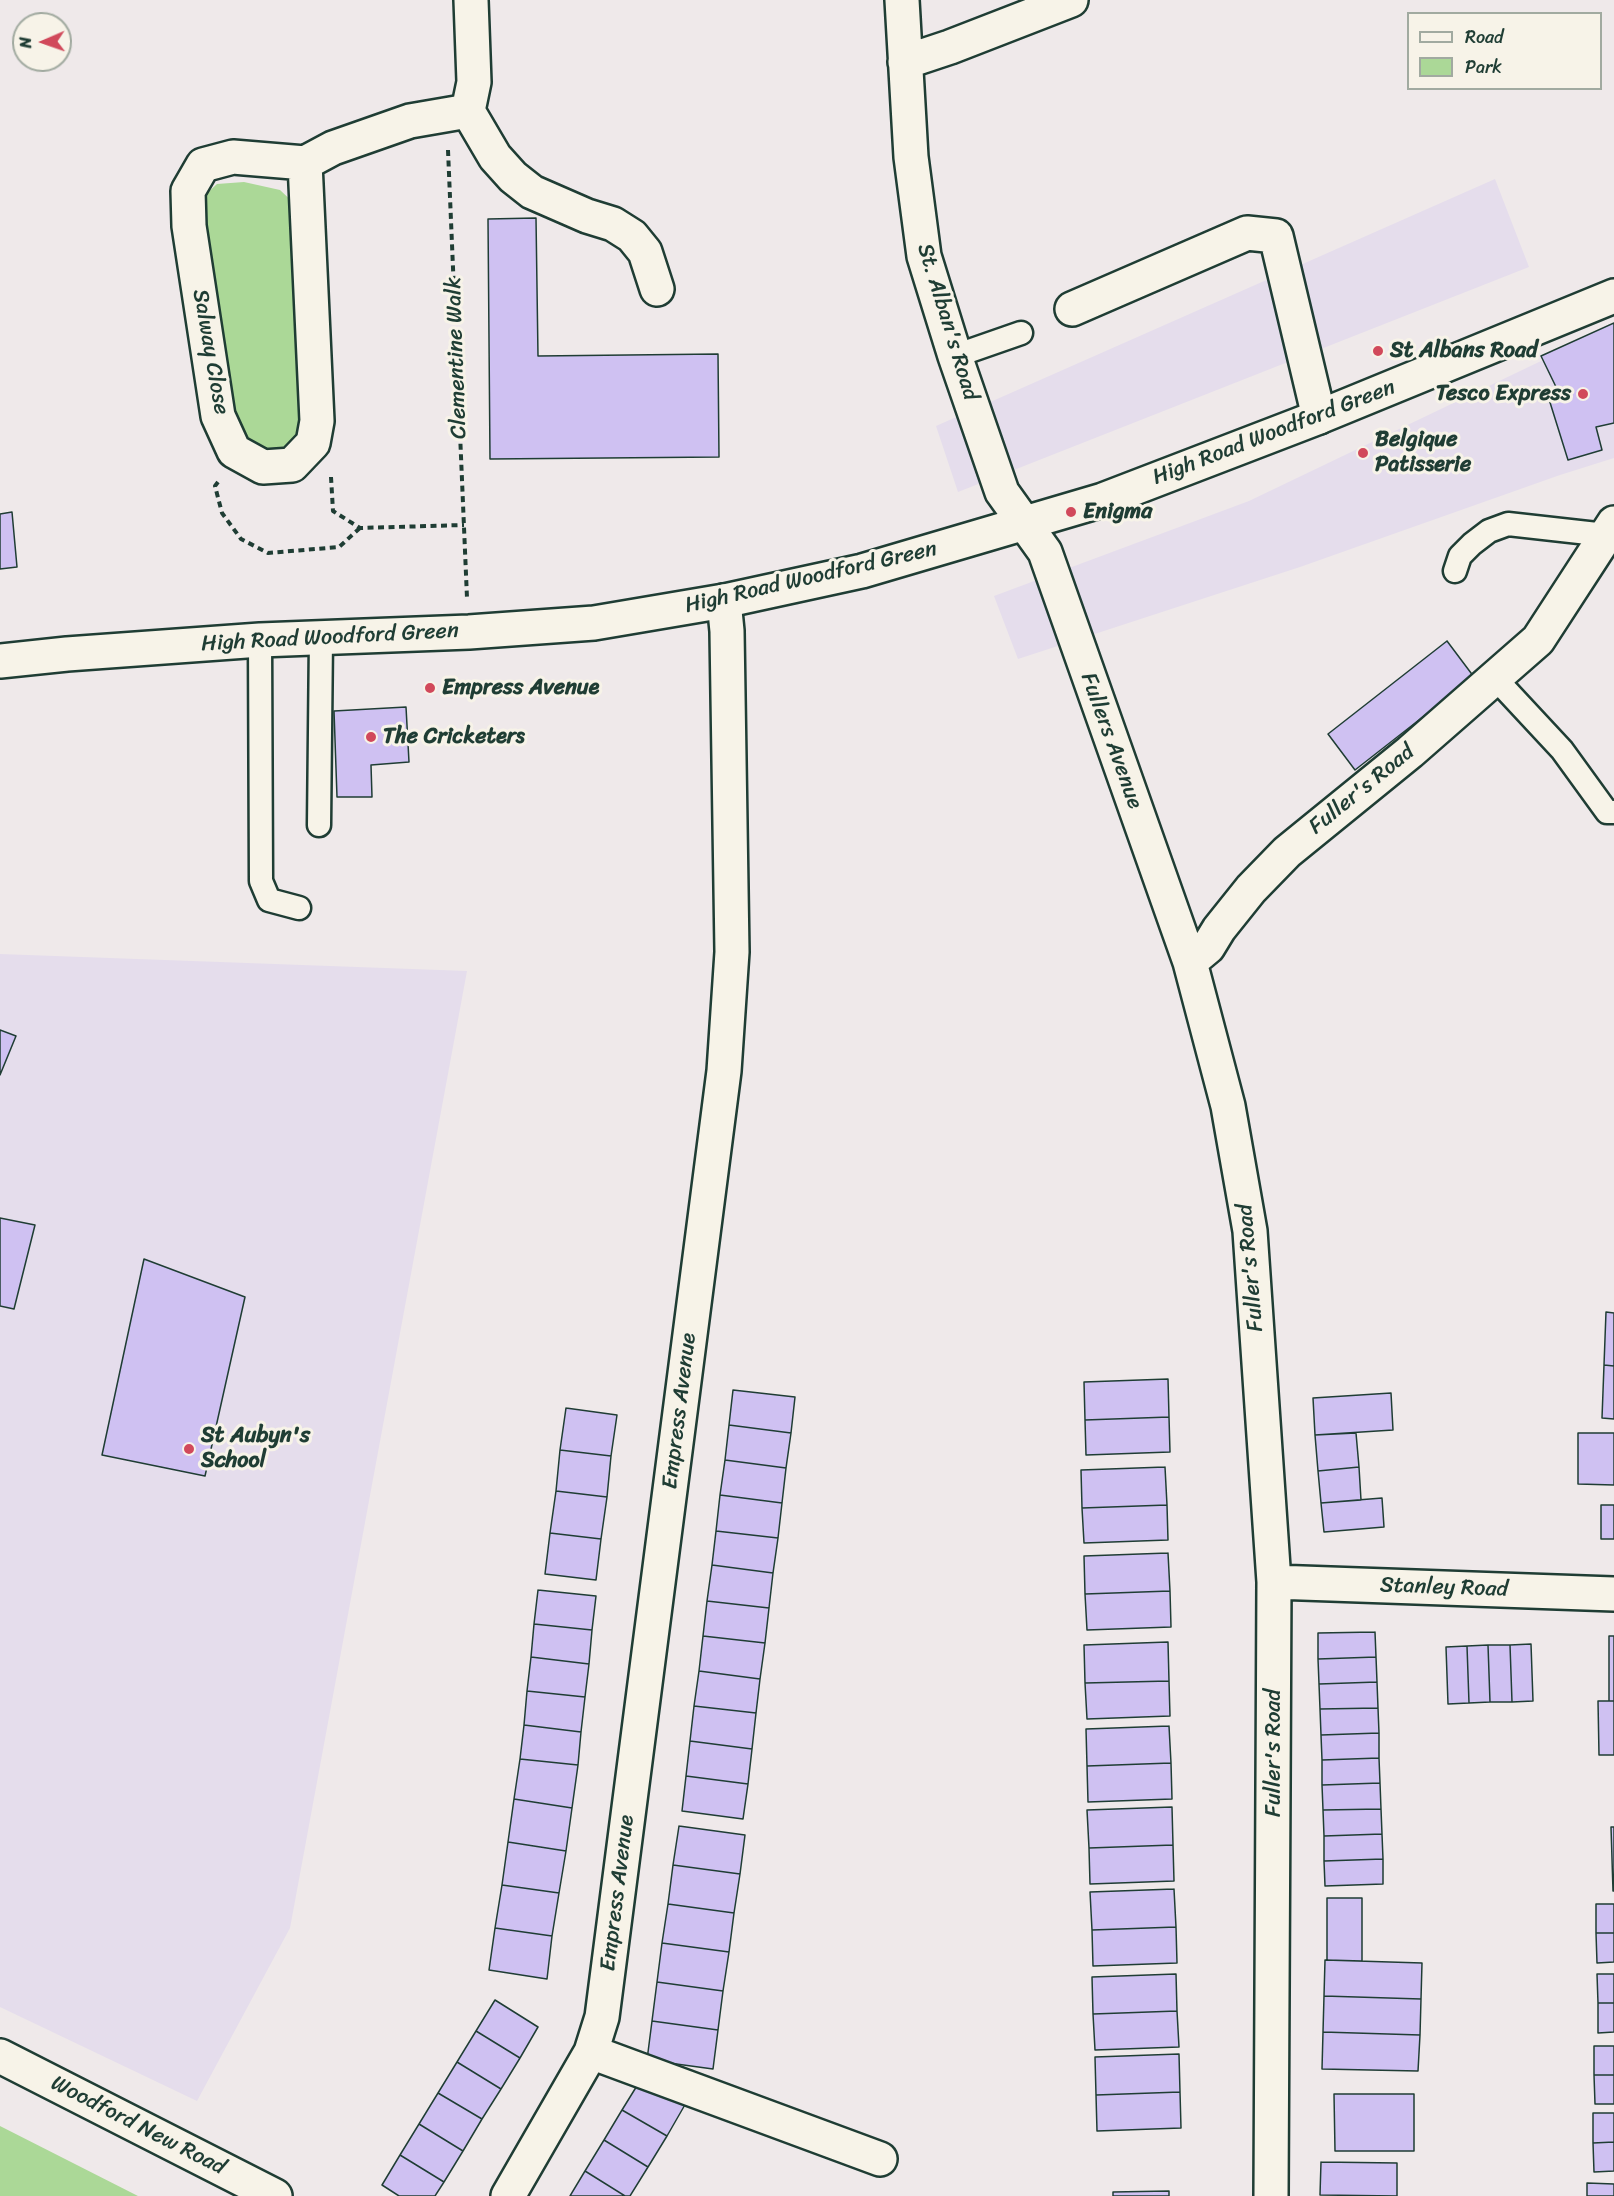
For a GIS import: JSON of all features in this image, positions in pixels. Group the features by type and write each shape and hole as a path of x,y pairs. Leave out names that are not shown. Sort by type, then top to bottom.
{"street":[{"path":"234,451 263,468 292,465 313,443 317,421 305,163 333,148 410,121 457,112 474,82 471,0"},
{"name":"St. Alban's Road","path":"902,0 911,157 924,256 955,356 1002,492 1026,524"},
{"path":"905,62 950,48 1071,0"},
{"path":"457,112 495,157 532,192 551,202 613,224 632,236 645,252 657,289"},
{"name":"Salway Close","path":"234,451 218,416 189,226 188,190 203,165 233,157 305,163"},
{"path":"1072,309 1247,233 1276,236 1319,417"},
{"name":"High Road Woodford Green","path":"0,661 260,640 542,628 594,623 724,601 862,571 1103,500 1319,417 1614,296"},
{"name":"Fullers Avenue","path":"1026,524 1045,552 1190,962"},
{"name":"Fuller's Road","path":"1271,2196 1275,1582 1250,1231 1228,1106 1190,962 1208,947 1251,889 1287,852 1410,752 1538,640 1610,529"},
{"name":"Empress Avenue","path":"508,2196 591,2052 602,2017 724,1071 732,952 727,631 724,601"},
{"name":"Stanley Road","path":"1275,1582 1614,1594"},
{"path":"591,2052 880,2159"},
{"name":"Woodford New Road","path":"0,2056 275,2196"}],"lane":[{"path":"955,356 1021,333"},
{"path":"1455,571 1460,556 1472,544 1489,531 1508,524 1610,529"},
{"path":"319,825 321,638"},
{"path":"260,640 261,881 269,900 299,908"},
{"path":"1495,678 1562,750 1607,812 1614,812"}],"path":[{"name":"Clementine Walk","path":"457,112 467,602"},
{"path":"313,443 331,460 333,511 360,528 464,525"},
{"path":"234,451 215,486 222,513 241,539 268,552 339,547 360,528"}],"shaded area":[{"path":"1495,179 1529,267 958,492 936,426"},
{"path":"1614,326 1614,458 1300,567 1018,659 994,596 1249,501"},
{"name":"St Aubyn's School","path":"0,954 467,971 290,1928 197,2101 0,2007"}],"green space":[{"path":"244,182 280,190 297,206 303,340 299,435 292,449 248,460 225,406 203,197 217,184"},
{"path":"0,2126 138,2196 0,2196"}],"building":[{"path":"536,218 538,356 718,354 719,457 490,459 488,219"},
{"name":"Tesco Express","path":"1614,323 1614,423 1596,427 1602,450 1568,460 1548,396 1558,391 1541,356"},
{"path":"12,512 17,567 0,569 0,514"},
{"path":"1447,641 1474,677 1355,770 1328,734"},
{"name":"The Cricketers","path":"406,707 409,762 371,765 372,797 337,797 334,711"},
{"path":"0,1030 16,1036 0,1075"},
{"path":"0,1218 35,1225 14,1309 0,1306"},
{"path":"144,1259 245,1297 205,1476 102,1455"},
{"path":"1606,1312 1614,1313 1614,1366 1604,1365"},
{"path":"1604,1365 1614,1366 1614,1419 1602,1418"},
{"path":"1168,1379 1169,1417 1085,1420 1084,1382"},
{"path":"733,1390 795,1397 791,1433 729,1425"},
{"path":"1391,1393 1393,1430 1315,1435 1313,1398"},
{"path":"566,1408 617,1415 611,1456 560,1450"},
{"path":"1169,1417 1170,1452 1086,1455 1085,1420"},
{"path":"729,1425 791,1433 786,1468 725,1460"},
{"path":"1356,1433 1359,1467 1318,1471 1315,1435"},
{"path":"1578,1433 1614,1433 1614,1485 1578,1484"},
{"path":"560,1450 611,1456 607,1497 556,1491"},
{"path":"725,1460 786,1468 782,1503 720,1495"},
{"path":"1165,1467 1167,1505 1082,1508 1081,1470"},
{"path":"1359,1467 1361,1500 1321,1503 1318,1471"},
{"path":"556,1491 607,1497 601,1539 550,1533"},
{"path":"720,1495 782,1503 778,1538 716,1531"},
{"path":"1382,1498 1384,1527 1324,1532 1321,1503"},
{"path":"1167,1505 1168,1540 1084,1543 1082,1508"},
{"path":"1601,1505 1614,1505 1614,1539 1601,1539"},
{"path":"716,1531 778,1538 773,1573 712,1565"},
{"path":"550,1533 601,1539 596,1580 545,1574"},
{"path":"1168,1553 1170,1591 1085,1594 1084,1556"},
{"path":"712,1565 773,1573 769,1608 707,1601"},
{"path":"538,1590 596,1596 592,1630 534,1624"},
{"path":"1170,1591 1171,1627 1087,1630 1085,1594"},
{"path":"707,1601 769,1608 765,1643 703,1636"},
{"path":"534,1624 592,1630 589,1664 531,1657"},
{"path":"1375,1632 1376,1657 1318,1659 1318,1633"},
{"path":"703,1636 765,1643 760,1679 699,1671"},
{"path":"1609,1636 1614,1636 1614,1701 1609,1701"},
{"path":"1168,1642 1169,1681 1085,1683 1084,1645"},
{"path":"1531,1644 1533,1701 1512,1702 1510,1645"},
{"path":"1488,1645 1510,1645 1512,1702 1490,1702"},
{"path":"1488,1645 1490,1702 1469,1703 1467,1646"},
{"path":"1467,1646 1469,1703 1448,1704 1446,1647"},
{"path":"531,1657 589,1664 585,1697 527,1691"},
{"path":"1376,1657 1377,1682 1319,1684 1318,1659"},
{"path":"699,1671 760,1679 756,1713 694,1706"},
{"path":"1169,1681 1170,1716 1087,1719 1085,1683"},
{"path":"1377,1682 1378,1708 1320,1709 1319,1684"},
{"path":"527,1691 585,1697 581,1732 524,1725"},
{"path":"1598,1701 1614,1701 1614,1755 1599,1755"},
{"path":"694,1706 756,1713 752,1749 690,1741"},
{"path":"1378,1708 1379,1733 1321,1735 1320,1709"},
{"path":"524,1725 581,1732 578,1765 520,1759"},
{"path":"1169,1726 1171,1763 1087,1766 1086,1729"},
{"path":"1379,1733 1379,1758 1322,1760 1321,1735"},
{"path":"690,1741 752,1749 748,1784 686,1776"},
{"path":"1379,1758 1380,1783 1322,1785 1322,1760"},
{"path":"520,1759 578,1765 572,1808 514,1799"},
{"path":"1171,1763 1172,1799 1088,1802 1087,1766"},
{"path":"686,1776 748,1784 743,1819 682,1811"},
{"path":"1380,1783 1381,1809 1323,1810 1322,1785"},
{"path":"514,1799 572,1808 566,1851 508,1842"},
{"path":"1172,1807 1173,1845 1089,1848 1087,1810"},
{"path":"1381,1809 1382,1834 1324,1836 1323,1810"},
{"path":"679,1826 745,1835 740,1874 673,1865"},
{"path":"1611,1827 1614,1827 1614,1891 1613,1891"},
{"path":"1382,1834 1383,1859 1324,1861 1324,1836"},
{"path":"508,1842 566,1851 559,1893 502,1885"},
{"path":"1173,1845 1174,1881 1090,1884 1089,1848"},
{"path":"1383,1859 1383,1884 1325,1886 1324,1861"},
{"path":"673,1865 740,1874 734,1913 668,1904"},
{"path":"502,1885 559,1893 552,1936 495,1928"},
{"path":"1174,1889 1176,1927 1092,1930 1090,1892"},
{"path":"1327,1898 1362,1898 1362,1961 1327,1960"},
{"path":"668,1904 734,1913 729,1952 662,1943"},
{"path":"1596,1904 1614,1904 1614,1933 1596,1933"},
{"path":"1176,1927 1177,1963 1093,1966 1092,1930"},
{"path":"495,1928 552,1936 547,1979 489,1970"},
{"path":"1596,1933 1614,1933 1614,1962 1597,1963"},
{"path":"662,1943 729,1952 723,1991 657,1982"},
{"path":"1325,1960 1422,1963 1421,1999 1324,1996"},
{"path":"1176,1974 1177,2011 1093,2014 1092,1977"},
{"path":"1597,1974 1614,1974 1614,2003 1598,2003"},
{"path":"657,1982 723,1991 718,2030 652,2021"},
{"path":"1324,1996 1421,1999 1420,2035 1323,2032"},
{"path":"495,2000 538,2027 520,2058 476,2031"},
{"path":"1598,2003 1614,2003 1614,2032 1598,2033"},
{"path":"1177,2011 1179,2047 1095,2050 1093,2014"},
{"path":"652,2021 718,2030 713,2069 647,2060"},
{"path":"476,2031 520,2058 501,2089 457,2062"},
{"path":"1323,2032 1420,2035 1418,2071 1322,2069"},
{"path":"1594,2046 1614,2046 1614,2075 1594,2075"},
{"path":"1179,2054 1180,2092 1096,2095 1095,2057"},
{"path":"457,2062 501,2089 482,2119 438,2093"},
{"path":"1594,2075 1614,2075 1614,2104 1595,2104"},
{"path":"643,2076 690,2096 667,2136 622,2110"},
{"path":"1180,2092 1181,2128 1097,2131 1096,2095"},
{"path":"438,2093 482,2119 463,2151 419,2124"},
{"path":"1334,2094 1414,2094 1414,2151 1335,2151"},
{"path":"622,2110 667,2136 648,2167 604,2140"},
{"path":"1593,2113 1614,2113 1614,2142 1593,2143"},
{"path":"419,2124 463,2151 444,2182 400,2155"},
{"path":"604,2140 648,2167 630,2196 625,2196 585,2171"},
{"path":"1614,2142 1614,2171 1594,2172 1593,2143"},
{"path":"400,2155 444,2182 435,2196 399,2196 382,2185"},
{"path":"1321,2162 1397,2163 1397,2196 1320,2195"},
{"path":"585,2171 625,2196 570,2196"},
{"path":"1587,2183 1614,2184 1614,2196 1587,2196"},
{"path":"1169,2191 1169,2196 1113,2196 1113,2192"}],"place":[{"name":"St Albans Road","path":"1378,351"},
{"name":"Tesco Express","path":"1583,394"},
{"name":"Belgique Patisserie","path":"1363,453"},
{"name":"Enigma","path":"1071,512"},
{"name":"Empress Avenue","path":"430,688"},
{"name":"The Cricketers","path":"371,737"},
{"name":"St Aubyn's School","path":"189,1449"}]}
